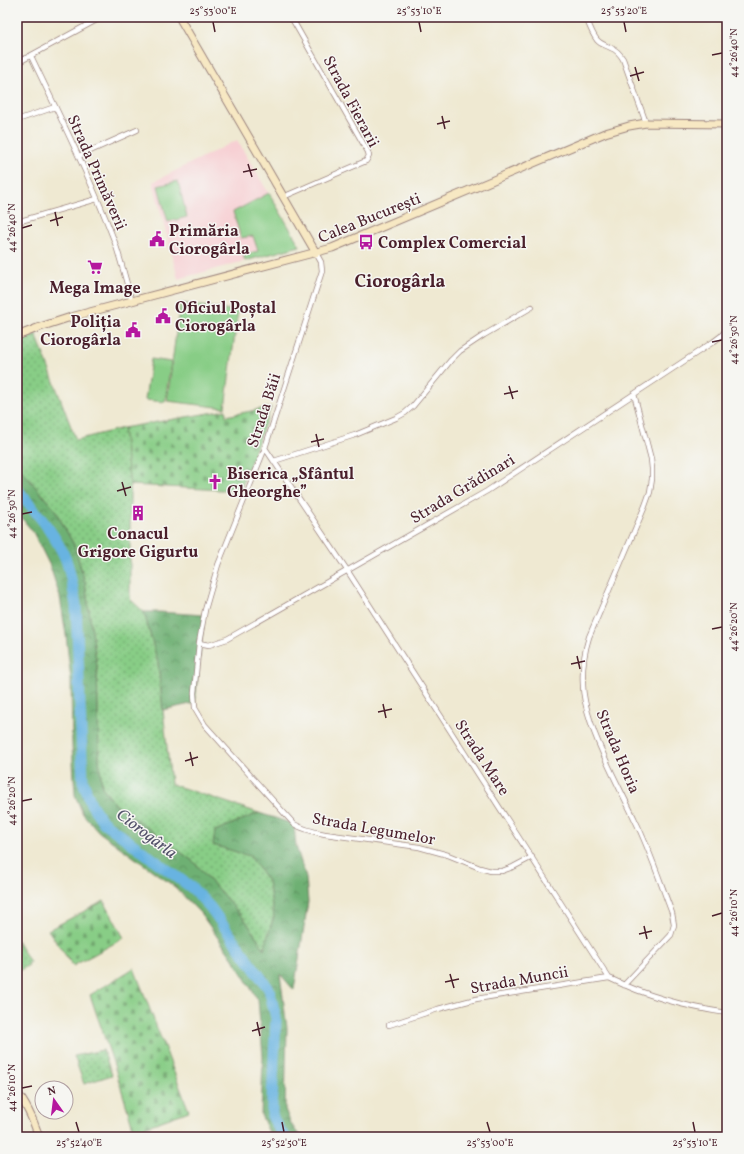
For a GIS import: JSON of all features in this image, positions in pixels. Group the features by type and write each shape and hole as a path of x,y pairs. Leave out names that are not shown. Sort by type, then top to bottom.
{"main road":[{"path":"179,17 316,253"},
{"name":"Calea București","path":"17,336 72,317 316,253 344,244 604,133 646,123 727,124"},
{"path":"17,1093 26,1106 39,1137"}],"street":[{"path":"17,63 102,17"},
{"name":"Strada Fierarii","path":"283,197 366,161 369,156 291,17"},
{"path":"586,17 593,34 598,41 605,46 612,48 623,59 646,123"},
{"name":"Strada Primăverii","path":"31,56 98,199 114,242 132,302"},
{"path":"17,120 55,107"},
{"path":"79,156 137,130"},
{"path":"17,222 98,199"},
{"name":"Strada Băii","path":"301,828 294,824 205,725 196,708 194,692 198,643 205,610 218,566 265,448 322,271 321,262 316,253"},
{"path":"274,461 355,435 406,413 460,351 532,306"},
{"name":"Strada Grădinari","path":"198,643 208,645 227,639 487,491 713,342 727,329"},
{"name":"Strada Horia","path":"624,985 671,935 674,925 672,913 636,820 610,769 595,734 585,702 582,686 584,659 589,637 650,492 652,479 651,459 634,394"},
{"name":"Strada Mare","path":"265,448 347,570 609,978"},
{"name":"Strada Legumelor","path":"301,828 310,832 419,847 448,855 491,871 513,867 532,857"},
{"path":"609,978 624,985 681,1004 727,1013"},
{"name":"Strada Muncii","path":"389,1025 438,1009 476,999 609,978"}],"shaded area":[{"path":"237,140 300,246 178,279 153,182"}],"green space":[{"path":"178,181 187,217 168,222 158,186"},
{"path":"269,193 300,246 245,261 243,255 258,251 253,236 241,238 233,212"},
{"path":"180,303 238,311 225,408 167,401"},
{"path":"36,334 76,440 123,428 130,485 130,599 144,612 158,663 171,784 259,813 215,831 214,845 250,856 268,881 274,916 264,949 246,921 194,862 115,804 102,787 99,759 97,667 85,582 74,545 55,510 17,465 17,342"},
{"path":"151,359 171,362 165,402 145,400"},
{"path":"271,407 240,491 130,485 123,428 226,410 226,416"},
{"path":"17,465 55,510 74,545 85,582 97,667 99,759 102,787 115,804 194,862 246,921 264,949 274,916 268,881 250,856 213,845 215,831 259,813 294,824 296,846 306,878 308,902 294,990 280,974 287,1028 285,1109 296,1131 301,1137 271,1137 261,1115 263,1057 258,1000 233,959 201,914 175,887 99,832 83,814 75,795 72,747 71,681 60,597 50,566 33,532 17,512"},
{"path":"144,612 204,615 195,703 163,710 158,663"},
{"path":"104,901 124,938 73,966 48,930"},
{"path":"17,940 30,962 28,963 29,965 17,972"},
{"path":"134,968 189,1111 134,1131 115,1068 90,995"},
{"path":"103,1050 112,1075 84,1084 74,1056"}],"waterway":[{"name":"Ciorogârla","path":"17,489 44,523 56,541 66,560 71,576 76,605 83,781 91,804 103,822 192,888 210,907 269,989 276,1018 272,1116 285,1137"}],"place":[{"name":"Primăria Ciorogârla","path":"157,239"},
{"name":"Complex Comercial","path":"366,242"},
{"name":"Mega Image","path":"95,267"},
{"name":"Oficiul Poștal Ciorogârla","path":"163,316"},
{"name":"Poliția Ciorogârla","path":"133,330"},
{"name":"Biserica „Sfântul Gheorghe”","path":"215,482"},
{"name":"Conacul Grigore Gigurtu","path":"138,513"}],"district":[{"name":"Ciorogârla","path":"400,281"}]}
